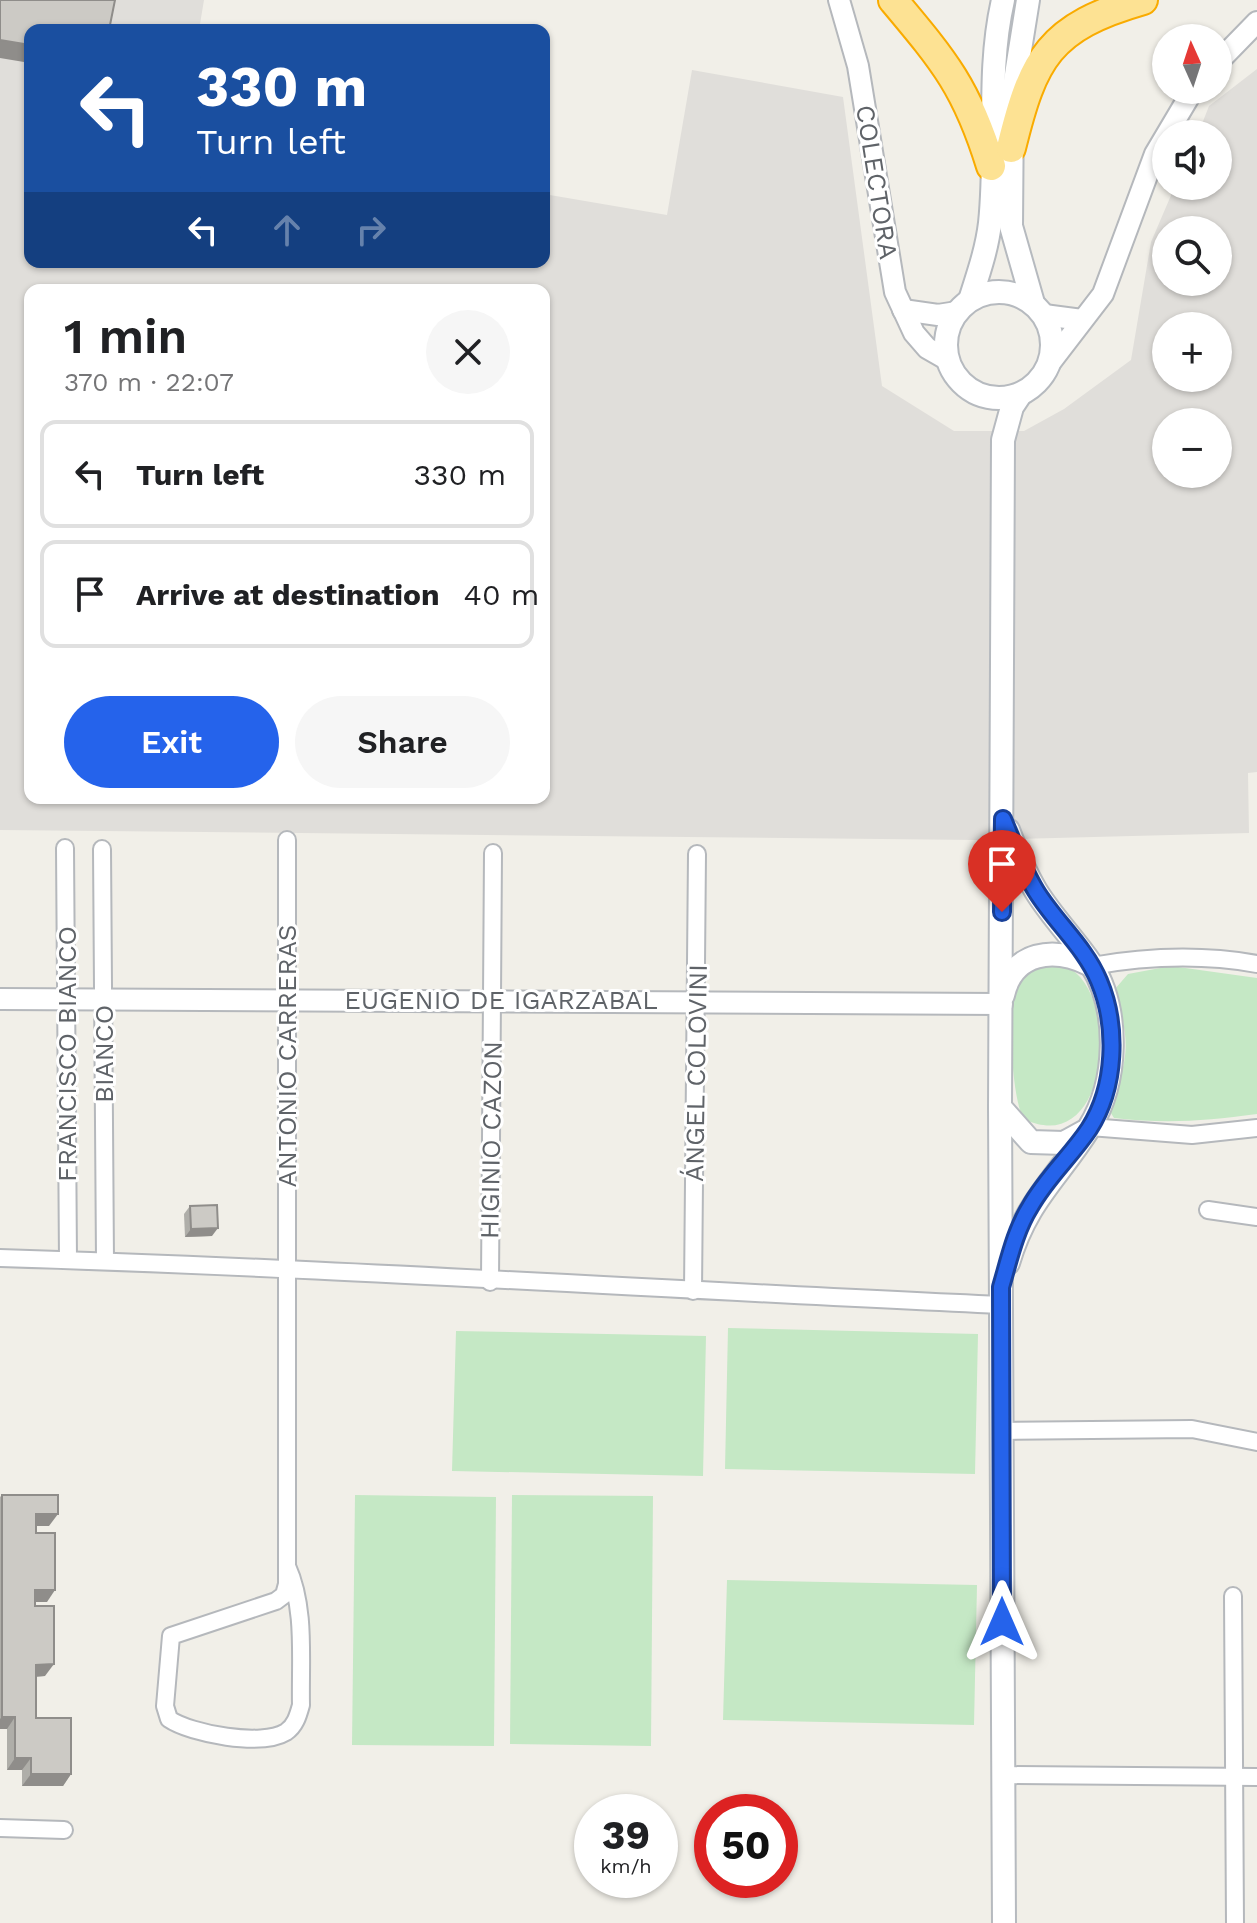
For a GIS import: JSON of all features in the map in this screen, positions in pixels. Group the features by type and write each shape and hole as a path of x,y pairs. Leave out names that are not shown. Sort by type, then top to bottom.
{"highway":[{"path":"893,0 958,80 976,119 1001,157"},
{"path":"1001,157 1031,77 1051,47 1084,23 1143,0"}],"main road":[{"path":"1003,0 993,65 1011,226 1038,309 1051,330 1050,363 1043,377 1020,395 1012,407 1003,440 1000,1107 1004,1923"},
{"path":"1003,440 997,420 982,396 961,382 948,360 949,327 963,306 989,235 1028,0"},
{"path":"963,306 1002,292 1038,309"},
{"path":"982,396 1007,398 1020,395"},
{"path":"1001,1296 1014,1240 1028,1209 1090,1127 1108,1080 1112,1045 1110,1017 1092,966 1037,893 1003,819"},
{"path":"1002,1004 1006,983 1020,965 1036,957 1061,952 1092,966"},
{"path":"1000,1107 1031,1142 1064,1143 1090,1127"}],"street":[{"name":"COLECTORA","path":"839,0 858,66 893,281 914,333 927,348 948,360"},
{"path":"1232,48 1257,22"},
{"path":"1050,363 1103,294 1155,154 1185,104"},
{"path":"903,310 926,314 963,306"},
{"path":"1038,309 1082,320"},
{"name":"ANTONIO CARRERAS","path":"287,840 287,1566"},
{"name":"FRANCISCO BIANCO","path":"65,848 68,1260"},
{"name":"BIANCO","path":"102,849 105,1260"},
{"name":"HIGINIO CAZON","path":"490,1282 493,853"},
{"name":"ÁNGEL COLOVINI","path":"693,1291 697,854"},
{"path":"1092,966 1172,956 1205,956 1257,964"},
{"name":"EUGENIO DE IGARZABAL","path":"0,999 1002,1004"},
{"path":"1090,1127 1192,1135 1257,1128"},
{"path":"1208,1210 1257,1217"},
{"path":"0,1258 105,1260 287,1272 693,1291 1001,1296"},
{"path":"1002,1431 1192,1429 1257,1442"},
{"path":"287,1566 296,1585 299,1606 301,1705 297,1721 287,1731 271,1738 251,1740 188,1728 169,1719 165,1706 171,1636 276,1601 284,1595 287,1566"},
{"path":"1233,1596 1235,1923"},
{"path":"1002,1775 1257,1777"},
{"path":"0,1828 64,1830"}],"shaded area":[{"path":"0,0 204,0 200,24 24,24 24,268 550,268 550,195 667,215 692,70 843,97 882,386 954,431 1024,431 1064,409 1131,360 1152,240 1152,296 1232,296 1232,216 1162,216 1169,200 1232,200 1232,120 1204,120 1212,104 1232,104 1232,88 1257,69 1257,772 1248,773 1249,833 977,840 0,830"}],"green space":[{"path":"1041,964 1068,967 1087,987 1097,1012 1100,1042 1098,1072 1089,1098 1074,1117 1052,1125 1024,1119 1013,1073 1012,1012 1015,995 1025,974"},
{"path":"1171,966 1257,978 1257,1114 1203,1120 1151,1121 1114,1118 1109,1110 1126,1051 1124,1024 1115,989 1128,974"},
{"path":"728,1328 978,1334 975,1474 725,1469"},
{"path":"456,1331 706,1336 703,1476 452,1471"},
{"path":"355,1495 496,1497 494,1746 352,1745"},
{"path":"512,1495 653,1496 651,1746 510,1744"},
{"path":"727,1580 977,1585 974,1725 723,1720"}],"building":[{"path":"0,0 115,0 110,24 24,24 24,44 0,40"},
{"path":"217,1205 218,1228 191,1229 190,1206"},
{"path":"2,1495 58,1495 58,1514 36,1514 36,1533 55,1533 55,1590 35,1590 35,1606 54,1606 54,1664 36,1665 36,1718 71,1718 71,1774 31,1774 31,1758 15,1758 15,1717 2,1717"}],"route":[{"path":"1002,912 1003,819 1037,893 1092,966 1110,1017 1112,1045 1108,1080 1090,1127 1028,1209 1014,1240 1001,1287 1002,1622"}]}
